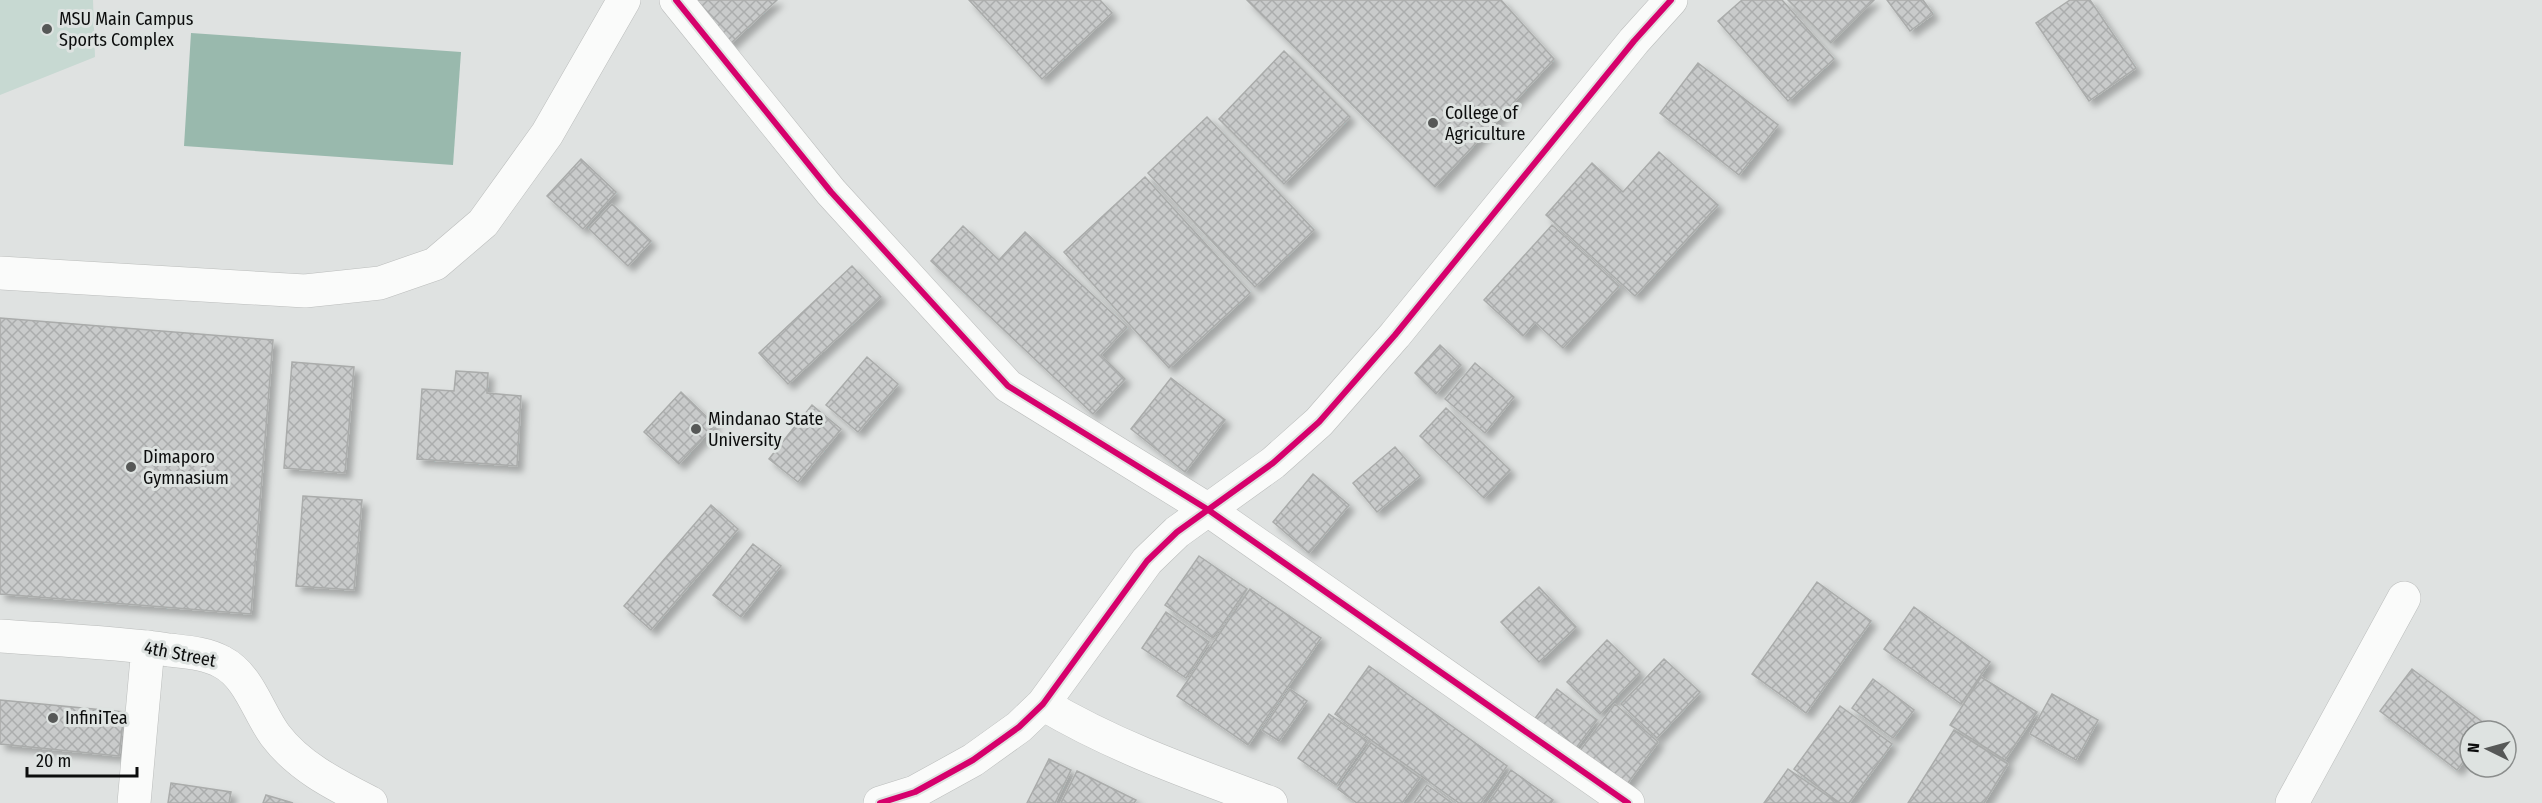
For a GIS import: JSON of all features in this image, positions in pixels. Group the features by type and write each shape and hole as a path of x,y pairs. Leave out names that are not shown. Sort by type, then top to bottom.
{"street":[{"path":"0,273 305,291 380,283 435,264 483,223 547,134 624,0"},
{"path":"676,0 831,192 1008,386 1207,510 1628,803"},
{"path":"880,803 915,792 973,760 1018,727 1043,704 1148,561 1177,532 1274,463 1319,422 1395,335 1634,41 1671,0"},
{"path":"2292,803 2404,598"},
{"name":"4th Street","path":"0,636 148,647 194,653 223,662 242,681 274,734 293,755 323,778 371,803"},
{"path":"134,803 148,647"},
{"path":"1043,704 1087,730 1119,744 1271,803"}],"shaded area":[{"name":"MSU Main Campus Sports Complex","path":"0,0 93,0 95,57 0,95"},
{"path":"191,33 461,52 453,165 184,146"}],"building":[{"path":"692,0 777,0 729,45"},
{"path":"969,0 1100,0 1112,13 1042,79"},
{"name":"College of Agriculture","path":"1247,0 1501,0 1554,59 1435,187"},
{"path":"1742,0 1782,0 1834,59 1788,101 1718,21"},
{"path":"1788,0 1874,0 1831,43"},
{"path":"1887,0 1923,0 1933,14 1910,31"},
{"path":"2070,0 2090,0 2136,68 2089,101 2036,23"},
{"path":"1284,51 1350,117 1284,184 1219,119"},
{"path":"1698,63 1778,125 1739,175 1660,113"},
{"path":"1207,117 1314,230 1255,287 1148,173"},
{"path":"1659,152 1718,205 1635,296 1546,215 1592,163 1623,192"},
{"path":"581,159 616,192 583,229 547,196"},
{"path":"1145,177 1250,293 1169,368 1064,252"},
{"path":"612,204 651,241 628,266 589,229"},
{"path":"1552,225 1619,286 1563,348 1535,322 1523,336 1484,300"},
{"path":"963,226 999,260 1025,232 1127,327 1101,355 1125,379 1093,414 931,261"},
{"path":"852,266 881,297 788,384 759,353"},
{"name":"Dimaporo Gymnasium","path":"0,318 273,340 251,614 0,594"},
{"path":"1440,345 1461,365 1436,394 1415,373"},
{"path":"867,357 898,384 858,432 826,405"},
{"path":"292,362 354,367 345,473 284,468"},
{"path":"1475,363 1514,397 1485,433 1445,399"},
{"path":"456,371 488,373 487,393 521,396 517,466 417,459 422,389 454,391"},
{"path":"1171,378 1225,420 1185,472 1131,429"},
{"path":"681,392 715,425 679,464 644,432"},
{"path":"812,405 841,429 798,482 769,459"},
{"path":"1446,408 1510,470 1484,498 1420,436"},
{"path":"1395,447 1420,476 1377,512 1353,483"},
{"path":"1313,474 1349,505 1309,553 1273,522"},
{"path":"303,496 362,500 354,590 296,586"},
{"path":"711,505 738,529 651,630 624,606"},
{"path":"753,544 781,566 741,617 713,595"},
{"path":"1199,556 1247,589 1213,638 1165,605"},
{"path":"1817,582 1871,621 1806,713 1752,674"},
{"path":"1539,587 1576,627 1539,662 1501,622"},
{"path":"1250,589 1321,638 1248,745 1177,696"},
{"path":"1914,607 1990,662 1961,704 1884,649"},
{"path":"1166,612 1209,642 1186,678 1142,648"},
{"path":"1607,640 1640,672 1600,714 1567,682"},
{"path":"1664,659 1700,692 1657,738 1621,704"},
{"path":"1369,666 1507,766 1481,803 1459,803 1335,714"},
{"path":"2412,669 2478,719 2458,719 2457,770 2380,711"},
{"path":"1981,677 2037,712 2005,760 1950,725"},
{"path":"1873,679 1914,710 1893,738 1852,708"},
{"path":"1290,689 1307,701 1279,741 1262,730"},
{"path":"1557,689 1597,720 1567,760 1527,729"},
{"path":"2052,694 2098,720 2076,760 2030,734"},
{"path":"0,700 124,712 119,756 0,744"},
{"path":"1615,704 1658,742 1622,791 1576,756"},
{"path":"1840,706 1892,744 1849,803 1840,803 1794,769"},
{"path":"1329,714 1367,741 1336,785 1298,758"},
{"path":"1954,730 2008,764 1984,803 1908,803"},
{"path":"1371,743 1420,778 1402,803 1357,803 1338,789"},
{"path":"1049,759 1071,770 1055,803 1027,803"},
{"path":"1788,769 1838,803 1764,803"},
{"path":"1511,770 1553,800 1551,803 1488,803"},
{"path":"1077,771 1136,800 1134,803 1061,803"},
{"path":"171,783 231,792 229,803 168,803"},
{"path":"1427,785 1452,803 1414,803"},
{"path":"266,795 293,803 263,803"}],"cycle path":[{"path":"676,0 831,192 1008,386 1207,509 1628,803"},
{"path":"880,803 915,792 973,760 1019,727 1043,704 1147,561 1177,532 1273,463 1319,422 1395,335 1634,41 1671,0"}],"place":[{"name":"MSU Main Campus Sports Complex","path":"47,29"},
{"name":"College of Agriculture","path":"1433,123"},
{"name":"Mindanao State University","path":"696,429"},
{"name":"Dimaporo Gymnasium","path":"131,467"},
{"name":"InfiniTea","path":"53,718"}]}
